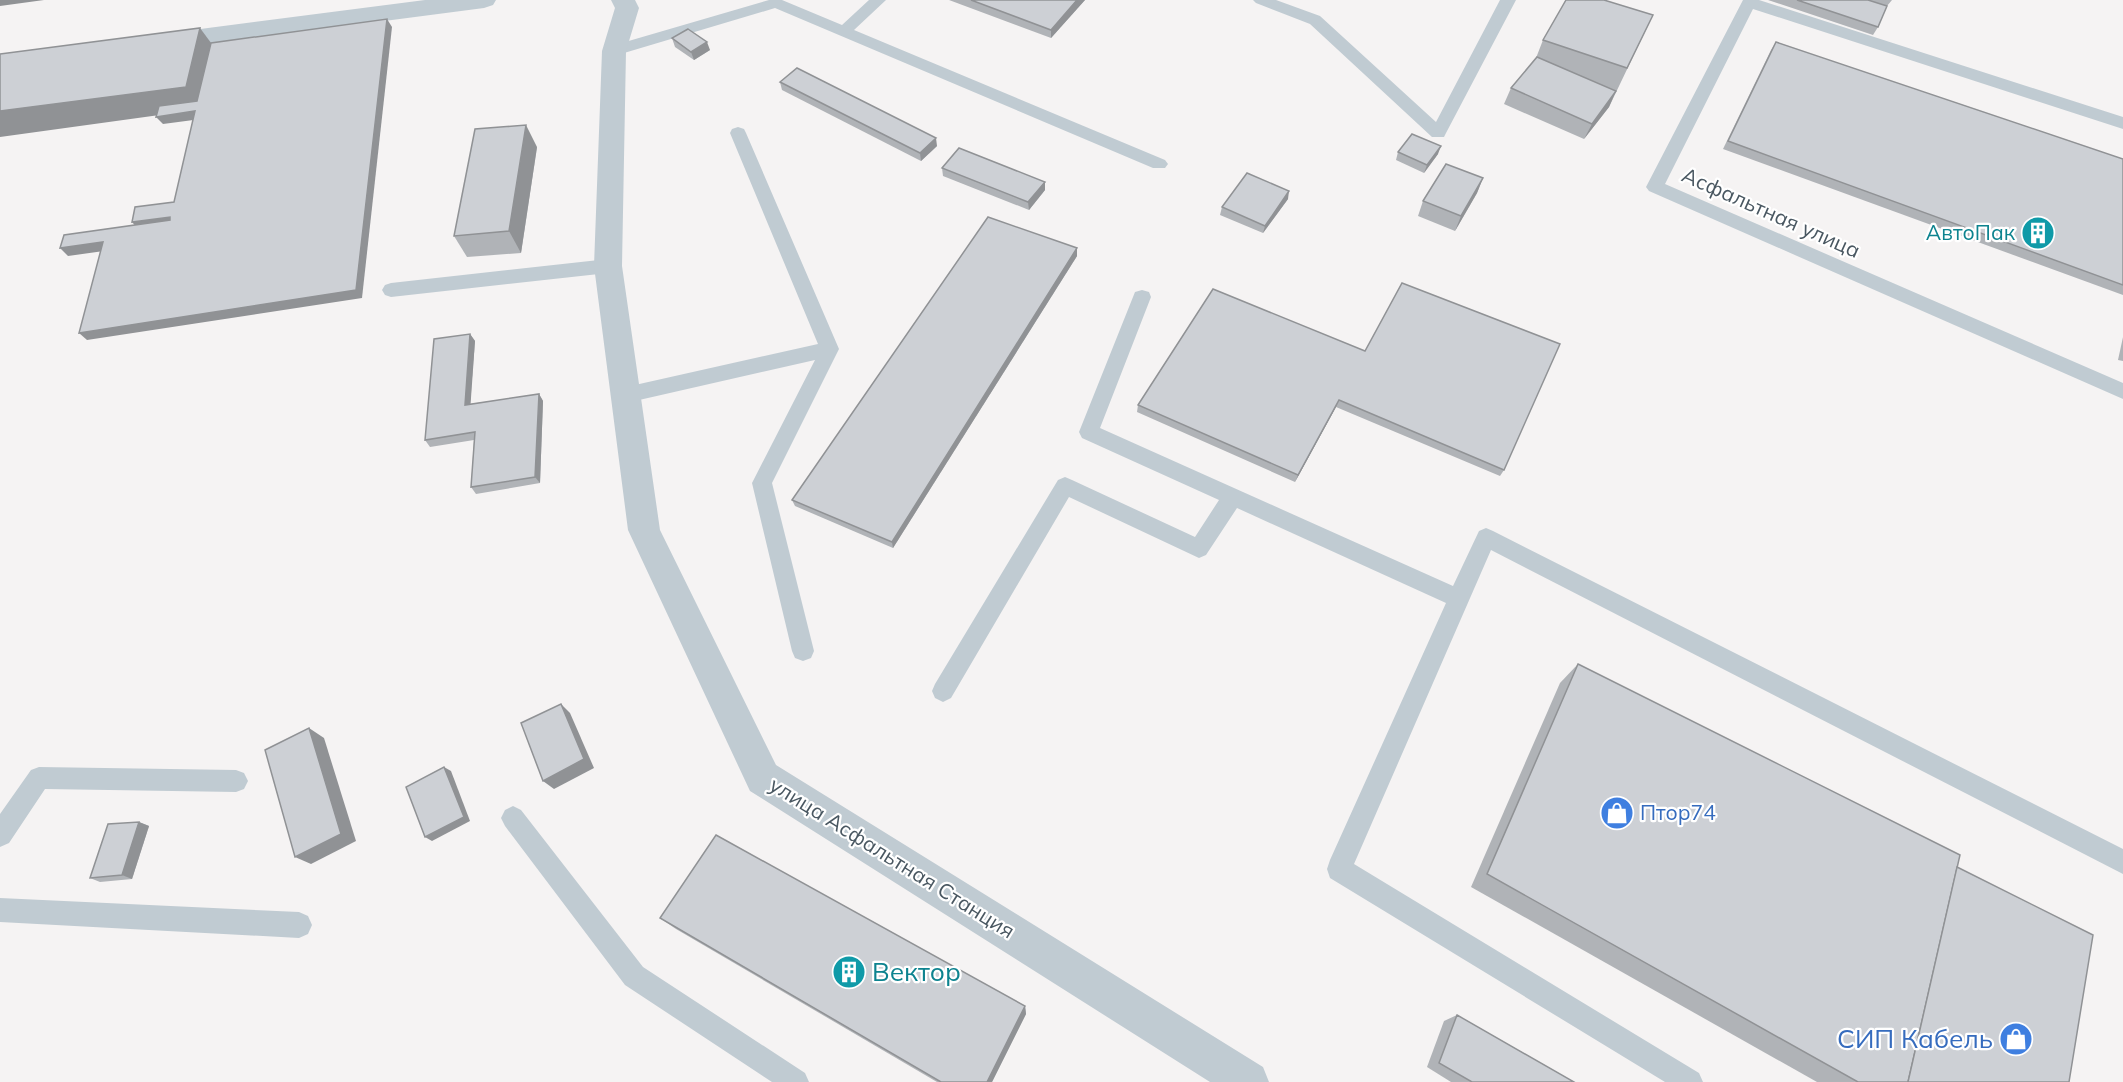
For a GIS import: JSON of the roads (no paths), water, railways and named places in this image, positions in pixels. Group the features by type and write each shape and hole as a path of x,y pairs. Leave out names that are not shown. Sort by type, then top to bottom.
{"street":[{"path":"142,45 484,0"},
{"name":"улица Асфальтная Станция","path":"629,3 614,51 608,266 645,530 764,778 1248,1082"}],"lane":[{"path":"843,32 878,0"},
{"path":"1261,0 1315,20 1438,133 1508,0"},
{"name":"Асфальтная улица","path":"2123,123 1749,2 1655,187 2123,391"},
{"path":"614,51 776,3 1159,164"},
{"path":"738,133 830,350"},
{"path":"391,290 608,266"},
{"path":"1142,297 1089,432 1459,599"},
{"path":"626,395 830,350"},
{"path":"803,651 762,483 830,350"},
{"path":"943,691 1065,486 1199,549 1233,497"},
{"path":"1690,1082 1339,869 1486,537 2123,862"},
{"path":"0,836 39,778 236,782"},
{"path":"513,818 634,976 796,1082"},
{"path":"0,910 299,925"}],"place":[{"name":"АвтоПак","path":"2038,233"},
{"name":"Птор74","path":"1617,813"},
{"name":"Вектор","path":"849,972"},
{"name":"СИП Кабель","path":"2016,1039"}]}
